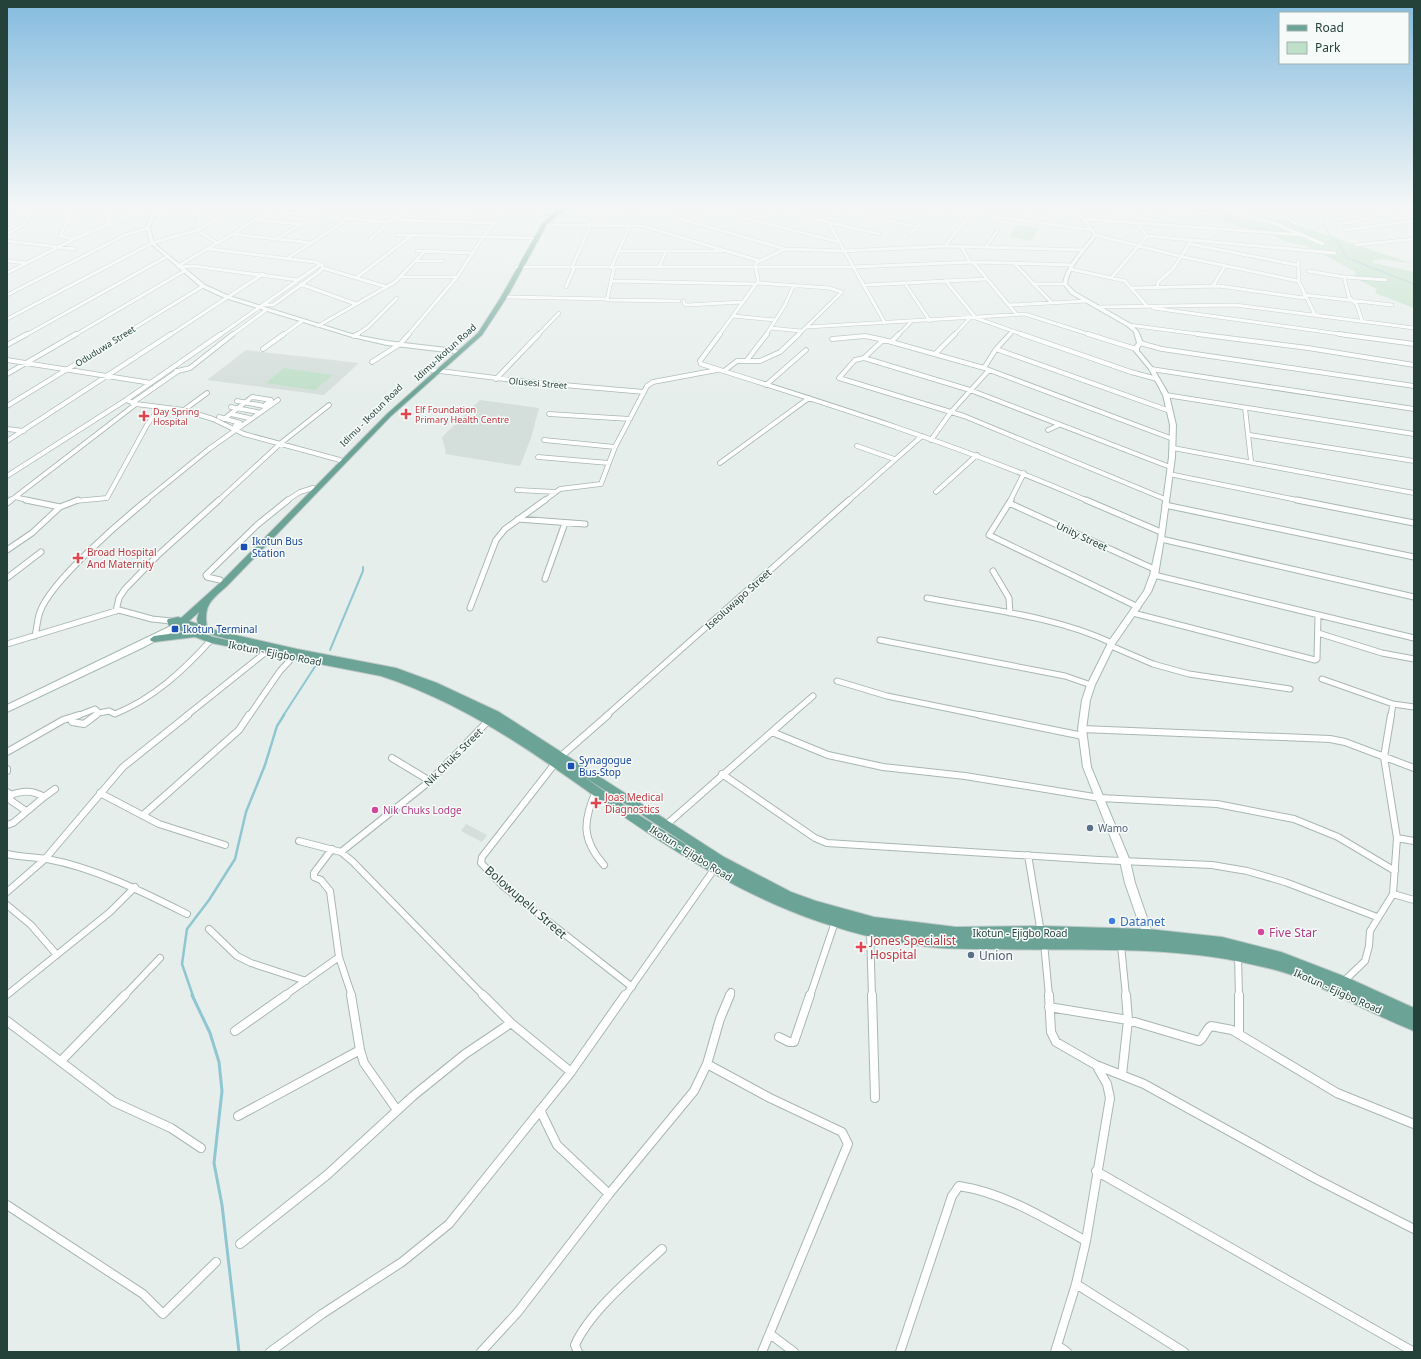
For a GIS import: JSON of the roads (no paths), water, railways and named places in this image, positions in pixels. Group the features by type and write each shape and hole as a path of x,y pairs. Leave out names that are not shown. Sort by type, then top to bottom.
{"main road":[{"name":"Idimu-Ikotun Road","path":"435,371 480,334 504,297 516,270"},
{"name":"Idimu - Ikotun Road","path":"176,622 192,609 340,460 350,453 398,400 435,371 481,328 516,270"},
{"path":"176,622 194,613 350,453"},
{"path":"154,639 200,632 201,619 206,601"},
{"name":"Ikotun - Ejigbo Road","path":"176,622 200,632 396,671 434,684 476,708 557,760 596,791 714,868 778,902 835,922 870,932 938,942 1121,945 1187,948 1238,956 1296,971 1342,986 1414,1014"},
{"name":"Ikotun - Ejigbo Road","path":"200,632 211,640 397,677 476,708 488,721 666,825 720,860 788,896 816,906 874,922 956,933 1041,932 1148,936 1198,940 1259,952 1281,958 1342,986 1414,1025"}],"street":[{"path":"7,295 55,270"},
{"path":"7,319 100,270"},
{"path":"7,345 142,270"},
{"path":"7,374 177,270"},
{"path":"184,270 203,286 227,297 318,326 354,336 455,351"},
{"path":"232,270 298,280"},
{"path":"7,476 126,400 263,308 273,305 320,270"},
{"path":"331,270 387,287"},
{"path":"356,278 366,270"},
{"path":"318,326 387,287 401,277 407,270"},
{"path":"372,362 400,344 461,270"},
{"path":"566,287 572,270"},
{"path":"607,299 612,270"},
{"path":"757,270 759,277 757,283 700,361 702,365 809,398 977,455 1024,473 1161,536 1414,597"},
{"path":"855,270 885,323"},
{"path":"978,270 1017,315"},
{"path":"1021,270 1051,302"},
{"path":"1065,284 1069,270"},
{"path":"1084,270 1125,281 1148,306 1414,344"},
{"path":"1112,278 1118,270"},
{"path":"1157,288 1158,282 1171,270"},
{"path":"1213,286 1222,270"},
{"path":"1247,270 1298,281"},
{"path":"1298,270 1298,281 1304,296 1315,315"},
{"path":"1308,271 1344,277 1386,280"},
{"path":"170,370 178,371 190,368 308,272 316,274"},
{"path":"7,441 109,376 263,274"},
{"path":"401,277 457,277"},
{"path":"1344,277 1349,297 1358,308 1362,321"},
{"path":"866,285 986,279"},
{"path":"298,280 300,285 356,304"},
{"path":"945,280 976,318 1012,329 1136,374 1157,379"},
{"path":"470,608 496,540 518,519 564,487 601,484 615,447 647,386 653,382 722,370 737,361 763,360 780,352 807,327 842,290 757,283 611,281"},
{"path":"904,282 930,321"},
{"path":"1033,284 1065,284 1071,291 1087,301 1130,324 1136,331 1138,346 1166,395 1170,410 1174,439 1161,536 1154,572 1136,610 1111,645 1091,685 1086,700 1083,732 1087,767 1125,862 1130,883 1148,936"},
{"name":"Oduduwa Street","path":"7,406 203,286"},
{"path":"1132,288 1213,286 1392,305"},
{"path":"747,360 790,299 793,287"},
{"path":"504,297 679,301"},
{"path":"354,336 368,327 397,298"},
{"path":"684,301 684,304 687,305 743,302"},
{"path":"1009,305 1087,301"},
{"path":"1099,307 1235,305 1414,328"},
{"path":"496,378 559,313"},
{"path":"807,327 969,319 1017,315 1034,316 1138,346 1414,386"},
{"path":"733,316 775,320"},
{"path":"935,354 969,319"},
{"path":"263,349 302,321"},
{"path":"891,342 912,322"},
{"path":"1130,324 1308,348 1414,365"},
{"path":"770,328 801,331"},
{"path":"984,368 996,349 1012,329"},
{"path":"832,339 864,336 884,340 984,368 1174,439"},
{"path":"864,358 884,340"},
{"path":"996,349 1170,410"},
{"path":"766,385 806,350"},
{"path":"1414,523 1169,471 970,390 864,358 855,360 839,378 951,412 1165,502 1414,557"},
{"path":"7,360 151,383"},
{"path":"1151,369 1414,409"},
{"path":"931,440 951,412 989,370"},
{"path":"7,503 134,403 178,371"},
{"name":"Olusesi Street","path":"435,371 644,392"},
{"path":"184,410 207,393"},
{"path":"144,405 147,394"},
{"path":"1166,395 1414,434"},
{"path":"224,419 252,397 271,400 249,418 240,423 235,429"},
{"path":"720,463 809,398"},
{"path":"126,400 160,408 184,410 235,429 244,434 340,460"},
{"path":"35,636 40,611 64,577 135,510 235,429 278,400"},
{"path":"237,401 264,406"},
{"path":"116,611 119,598 136,578 281,443 329,405"},
{"path":"231,407 257,412"},
{"path":"7,550 32,532 60,507 76,499 107,498 147,425 160,408"},
{"path":"1246,408 1250,434 1251,461"},
{"path":"231,414 249,418"},
{"path":"549,414 630,419"},
{"path":"219,417 240,423"},
{"path":"1048,430 1059,425"},
{"path":"7,428 24,431"},
{"path":"1250,434 1414,461"},
{"name":"Iseoluwapo Street","path":"557,760 922,436"},
{"path":"544,440 615,447"},
{"path":"857,446 894,460"},
{"path":"1172,448 1251,461 1414,493"},
{"path":"936,492 977,455"},
{"path":"538,457 609,463"},
{"path":"1024,473 1009,503 989,533 992,537 1136,610 1314,660 1317,659 1318,616"},
{"path":"220,580 207,577 206,575 290,497 298,492 313,488"},
{"path":"517,490 556,492"},
{"path":"15,497 60,507"},
{"name":"Unity Street","path":"1009,503 1154,572 1318,616 1414,638"},
{"path":"518,519 585,524"},
{"path":"545,579 565,523"},
{"path":"7,578 41,552"},
{"path":"993,571 1008,595 1010,613"},
{"path":"927,598 1010,613 1078,628 1153,664 1189,674 1290,689"},
{"path":"7,644 123,610 152,619 176,622"},
{"path":"7,709 154,639 176,622"},
{"path":"7,705 71,673 138,643 176,622"},
{"path":"1318,633 1382,653 1414,659"},
{"path":"71,719 72,722 84,724 99,713 110,711 115,714 150,696 172,681 211,640"},
{"path":"880,640 1065,676 1091,685"},
{"path":"7,892 45,859 123,767 266,652"},
{"path":"143,815 239,730 280,670 294,656"},
{"path":"1322,679 1393,704 1414,707"},
{"path":"837,681 888,696 1083,732 1330,739 1345,742 1414,768"},
{"path":"666,825 722,774 813,696"},
{"path":"1342,986 1352,972 1361,967 1365,961 1369,946 1370,931 1393,894 1397,838 1384,757 1393,704"},
{"path":"7,752 62,720 71,719 92,709 95,709 99,713"},
{"name":"Nik Chuks Street","path":"341,852 430,781 488,721"},
{"path":"772,732 823,754 883,767 965,776 1100,798 1166,800 1217,804 1294,819 1338,837 1395,871"},
{"path":"392,758 430,781"},
{"name":"Bolowupelu Street","path":"557,760 482,857 482,863 515,896 582,950 632,987"},
{"path":"722,774 815,838 827,843 1125,862 1192,862 1229,868 1302,888 1377,918"},
{"path":"7,825 13,823 55,789"},
{"path":"26,811 10,800 9,793 21,790 30,790 44,797"},
{"path":"596,791 586,816 588,840 596,857 604,865"},
{"path":"100,793 158,824 225,845"},
{"path":"1397,838 1414,841"},
{"path":"299,841 341,852 389,898 510,1023 571,1072"},
{"path":"332,850 314,873 314,877 321,880 330,891 339,957 351,992 360,1050 364,1064 396,1110"},
{"path":"7,854 45,859 100,874 135,888 187,914"},
{"path":"1028,855 1047,960 1051,1032 1056,1042 1096,1065 1144,1084 1316,1179 1414,1229"},
{"path":"270,1352 322,1314 402,1262 450,1224 571,1072 714,868"},
{"path":"7,995 110,912 135,888"},
{"path":"1393,894 1414,900"},
{"path":"7,905 31,925 57,955"},
{"path":"778,1037 789,1042 794,1042 835,922"},
{"path":"209,929 236,956 251,963 306,981"},
{"path":"870,932 875,1098"},
{"path":"1121,945 1128,1020 1122,1075"},
{"path":"1238,956 1239,1034"},
{"path":"235,1031 339,957"},
{"path":"60,1061 160,958"},
{"path":"481,1352 517,1313 608,1194 694,1091 707,1064 720,1019 731,992"},
{"path":"1049,1007 1128,1020 1199,1041 1205,1037 1208,1028 1211,1026 1232,1030 1337,1093 1414,1124"},
{"path":"7,1021 114,1102 171,1128 201,1148"},
{"path":"240,1244 327,1175 396,1110 465,1054 510,1023"},
{"path":"238,1116 360,1050"},
{"path":"707,1064 770,1098 842,1132 848,1144 762,1352"},
{"path":"1067,1352 1056,1348 1076,1284 1086,1242 1096,1171 1110,1098 1107,1084 1096,1065"},
{"path":"540,1110 557,1145 608,1194"},
{"path":"1096,1171 1414,1352"},
{"path":"900,1352 952,1196 959,1186 973,1187 1032,1212 1086,1242"},
{"path":"7,1205 143,1294 163,1314 216,1262"},
{"path":"578,1352 575,1345 579,1334 622,1287 662,1249"},
{"path":"1076,1284 1184,1352"},
{"path":"770,1334 794,1352"}],"waterway":[{"path":"1379,270 1414,284"},
{"path":"330,650 363,571 363,567"},
{"path":"283,716 316,665"},
{"path":"193,996 182,964 187,929 209,900 235,859 246,812 265,765 277,726 284,715"},
{"path":"192,995 210,1033 219,1062 222,1091 214,1163 222,1205 239,1352"}],"place":[{"name":"Elf Foundation Primary Health Centre","path":"406,414"},
{"name":"Day Spring Hospital","path":"144,416"},
{"name":"Ikotun Bus Station","path":"244,547"},
{"name":"Broad Hospital And Maternity","path":"78,558"},
{"name":"Ikotun Terminal","path":"175,629"},
{"name":"Synagogue Bus-Stop","path":"571,766"},
{"name":"Joas Medical Diagnostics","path":"596,803"},
{"name":"Nik Chuks Lodge","path":"375,810"},
{"name":"Wamo","path":"1090,828"},
{"name":"Datanet","path":"1112,921"},
{"name":"Five Star","path":"1261,932"},
{"name":"Jones Specialist Hospital","path":"861,947"},
{"name":"Union","path":"971,955"}]}
